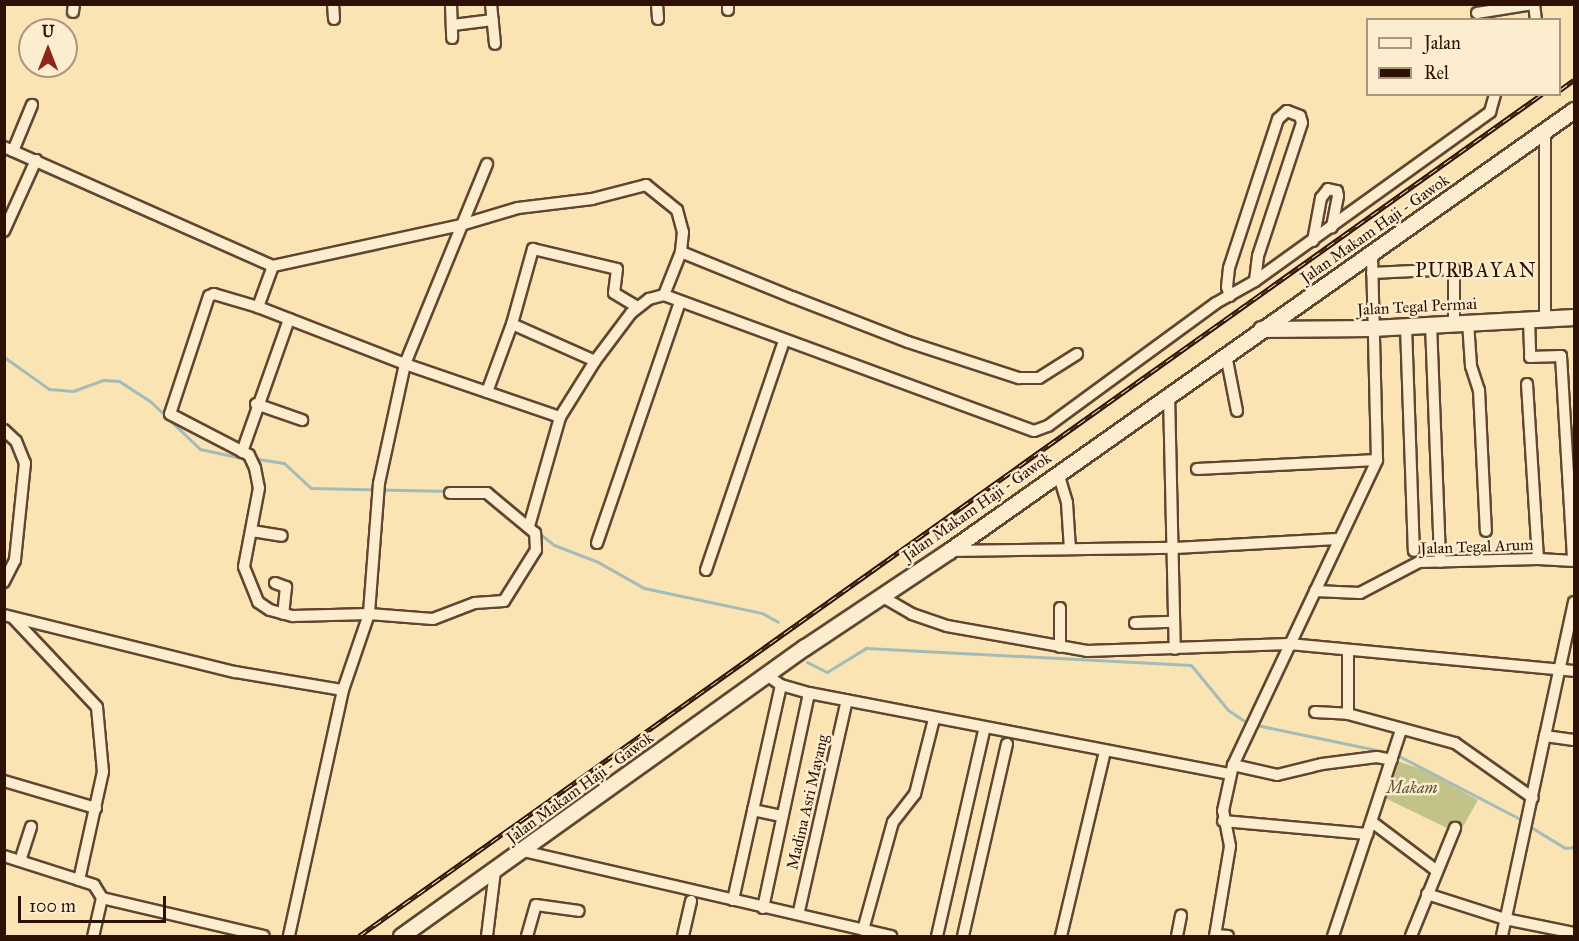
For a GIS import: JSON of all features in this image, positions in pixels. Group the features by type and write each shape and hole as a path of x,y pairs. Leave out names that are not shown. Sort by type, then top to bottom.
{"street":[{"path":"333,4 334,19"},
{"path":"451,4 452,38"},
{"path":"491,4 495,44"},
{"path":"657,4 658,19"},
{"path":"1477,12 1496,15 1534,4"},
{"path":"453,25 493,20"},
{"path":"664,295 784,341 1035,431 1048,426 1230,296 1256,281 1490,112 1494,96"},
{"path":"32,105 9,149 272,269 461,225 518,208 592,199 646,185 677,210 683,232 681,252 664,295 637,307 595,361 560,417 530,522"},
{"name":"Jalan Makam Haji - Gawok","path":"401,936 495,871 792,656 949,551 1261,329 1372,254 1575,110"},
{"path":"1230,296 1227,286 1229,268 1278,119 1287,111 1300,116 1302,123 1258,256 1256,281"},
{"path":"1545,131 1545,319"},
{"path":"4,231 36,160"},
{"path":"289,936 344,690 369,614 379,483 405,364 487,164"},
{"path":"1313,241 1321,198 1328,189 1337,191 1338,196 1332,227"},
{"path":"487,392 512,324 533,249 617,269 614,293 637,307"},
{"path":"681,252 908,342 1019,378 1039,378 1077,354"},
{"path":"1228,936 1215,936 1230,846 1223,821 1231,770 1337,539 1377,460 1372,254"},
{"path":"258,307 272,269"},
{"path":"1372,273 1454,269 1461,323 1479,390 1486,531"},
{"path":"248,456 170,414 209,296 214,294 289,318 405,364 560,417"},
{"path":"597,543 680,302"},
{"name":"Jalan Tegal Permai","path":"1261,329 1372,328 1575,317"},
{"path":"289,318 256,404 248,456 259,488 244,567 246,579 258,602 283,614 326,617 369,614 433,619 475,603 504,601 522,578 537,548 537,538 530,522 487,493 450,493"},
{"path":"1529,320 1530,357 1561,356 1570,418 1574,561"},
{"path":"512,324 595,361"},
{"path":"1431,324 1440,562"},
{"path":"1406,326 1414,551"},
{"path":"706,570 784,341"},
{"path":"1226,355 1237,411"},
{"path":"1527,384 1538,559"},
{"path":"1169,394 1175,548 1173,622 1175,649"},
{"path":"256,404 302,420"},
{"path":"4,430 16,441 25,463 8,570 4,582"},
{"path":"1197,469 1377,460"},
{"path":"1058,473 1067,503 1070,549"},
{"path":"252,531 282,536"},
{"path":"949,551 1175,548 1337,539"},
{"name":"Jalan Tegal Arum","path":"1315,591 1360,593 1415,563 1538,559 1574,561"},
{"path":"275,583 285,587 283,614"},
{"path":"881,596 912,614 947,626 1060,647 1110,653 1289,644 1575,671"},
{"path":"1502,936 1526,832 1557,670 1573,623 1575,602"},
{"path":"1060,608 1060,647"},
{"path":"9,617 235,672 344,690"},
{"path":"9,617 97,707 103,772 79,880"},
{"path":"1135,623 1173,622"},
{"path":"1348,650 1348,714"},
{"path":"767,675 781,686 809,693 985,727 1231,770 1277,775 1322,764 1393,757"},
{"path":"733,900 781,686"},
{"path":"763,908 809,693"},
{"name":"Madina Asri Mayang","path":"799,912 847,700"},
{"path":"1315,712 1348,714 1463,747 1533,798"},
{"path":"863,930 893,822 915,794 933,719"},
{"path":"936,936 985,727"},
{"path":"1333,936 1401,730"},
{"path":"1545,736 1575,740"},
{"path":"963,936 1007,744"},
{"path":"1061,936 1104,755"},
{"path":"4,781 96,808"},
{"path":"753,810 782,816"},
{"path":"1223,821 1367,834"},
{"path":"1372,822 1437,871"},
{"path":"20,861 30,827"},
{"path":"1412,936 1455,828"},
{"path":"522,851 891,936"},
{"path":"4,856 94,885 102,898 93,936"},
{"path":"487,936 495,871"},
{"path":"1428,894 1557,933 1575,933"},
{"path":"102,898 264,936"},
{"path":"683,936 691,901"},
{"path":"527,936 536,905 579,911"},
{"path":"1177,936 1181,915"}],"green space":[{"name":"Makam","path":"1397,761 1424,770 1478,800 1462,828 1454,825 1451,830 1385,798"}],"waterway":[{"path":"5,154 27,164"},
{"path":"36,168 268,270"},
{"path":"274,271 379,249"},
{"path":"4,357 49,389 73,391 104,380 119,381 151,402 200,449 246,459"},
{"path":"252,458 284,463 311,488 448,491"},
{"path":"495,493 511,506"},
{"path":"534,521 539,533 554,545 598,562 644,588 762,613 778,622"},
{"path":"807,662 827,672 866,648 1191,665 1228,710 1247,723 1391,753"},
{"path":"1397,755 1524,821"},
{"path":"1529,826 1565,848 1574,847"}],"railway":[{"path":"1561,89 1574,80"},
{"path":"359,936 1539,96"}],"district":[{"name":"PURBAYAN","path":"1476,270"}]}
